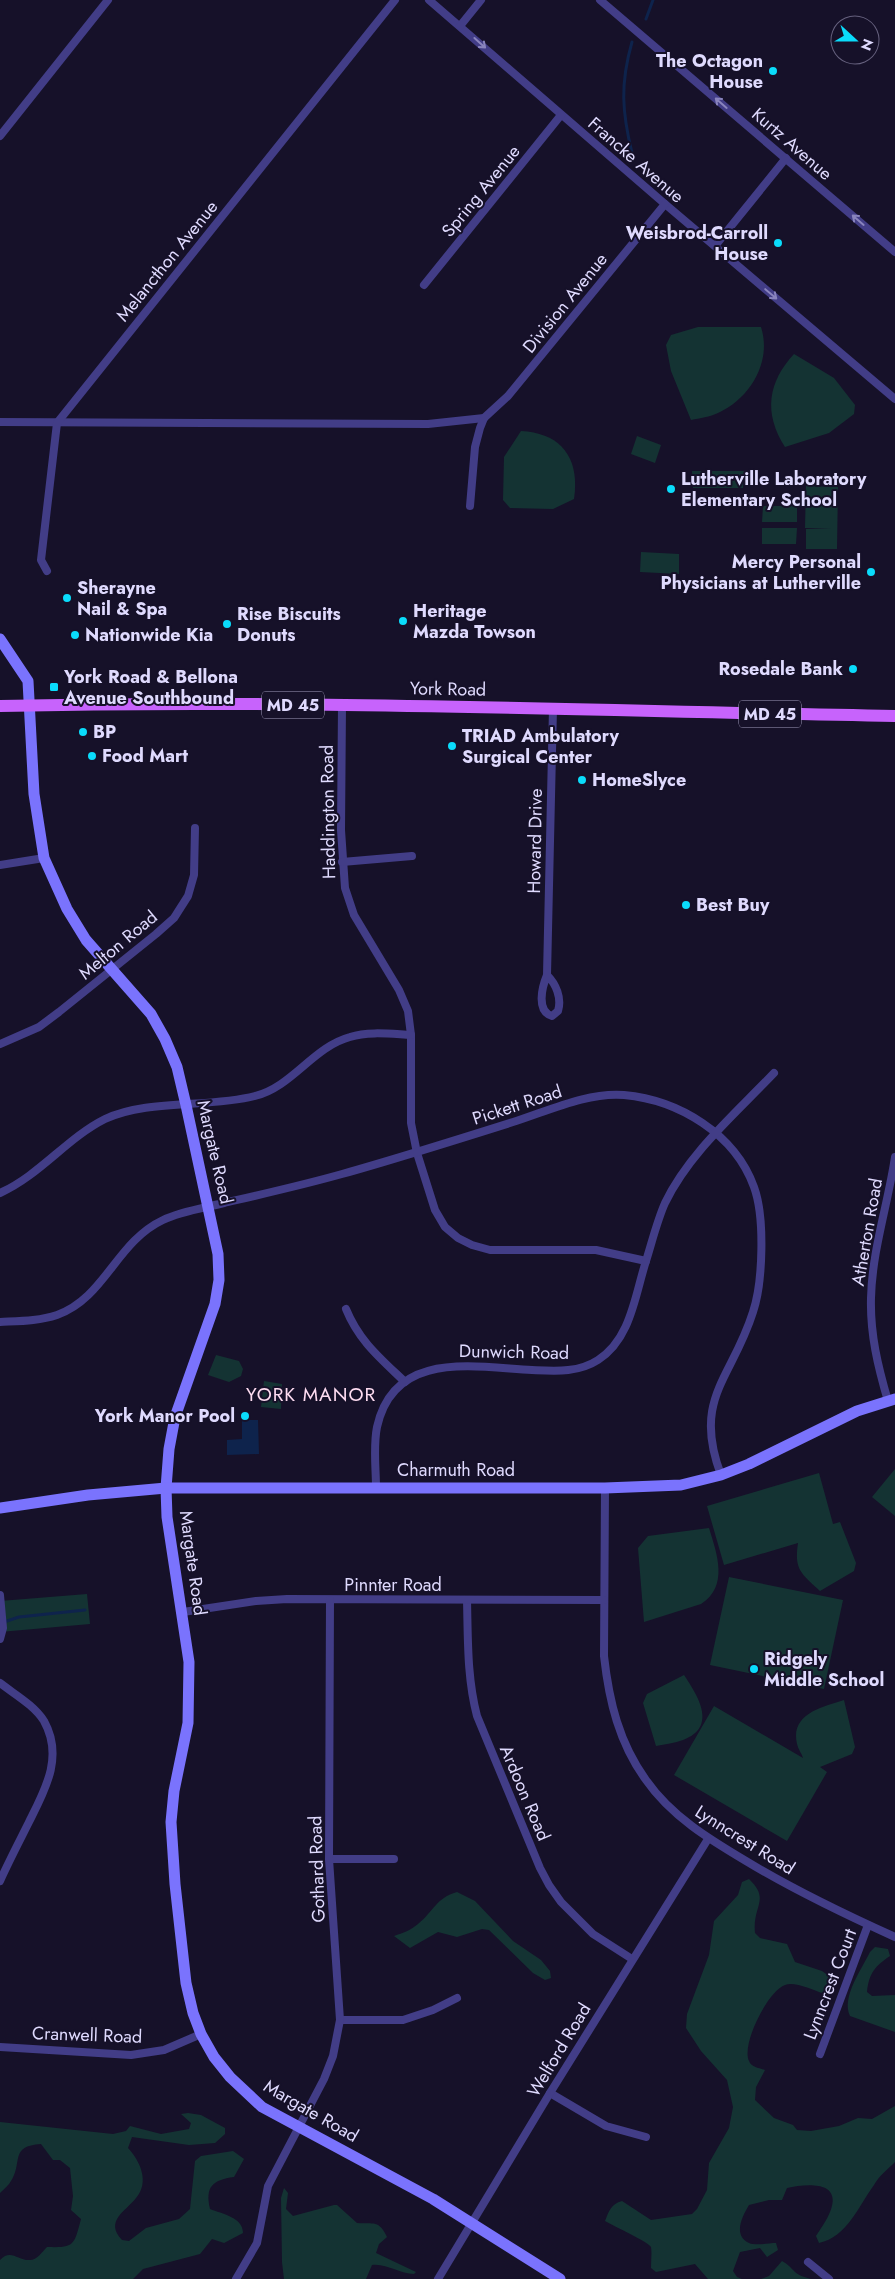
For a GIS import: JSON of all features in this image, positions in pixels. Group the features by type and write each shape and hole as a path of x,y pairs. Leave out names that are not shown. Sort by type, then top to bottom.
{"main road":[{"name":"York Road","path":"0,706 119,704 342,705 895,716"}],"street":[{"path":"0,136 108,0"},
{"name":"Melancthon Avenue","path":"57,423 395,0"},
{"name":"Francke Avenue","path":"429,0 561,115 895,399"},
{"path":"460,26 481,0"},
{"name":"Kurtz Avenue","path":"600,0 895,252"},
{"name":"Spring Avenue","path":"424,285 561,115"},
{"path":"715,246 786,158"},
{"name":"Division Avenue","path":"484,418 508,396 665,204"},
{"path":"0,422 428,424 484,418 475,447 470,506"},
{"path":"47,571 41,560 57,423"},
{"name":"Margate Road","path":"0,639 28,682 34,794 44,858 67,909 86,940 151,1014 165,1039 177,1067 218,1254 218,1293 211,1319 175,1418 168,1449 166,1488 167,1517 183,1612 189,1662 190,1696 188,1723 174,1791 171,1822 172,1857 186,1983 193,2013 201,2034 230,2078 262,2107 392,2176 472,2223 560,2279"},
{"name":"Haddington Road","path":"342,705 342,862 345,888 354,915 404,1001 410,1022 410,1110 417,1153 435,1210 445,1227 458,1238 472,1245 490,1250 509,1252 596,1250 646,1261"},
{"name":"Howard Drive","path":"547,975 552,980 559,999 558,1011 552,1016 547,1014 543,1008 543,985 547,975 553,708"},
{"name":"Melton Road","path":"0,1044 38,1027 166,926 182,907 194,875 196,828"},
{"path":"342,862 412,856"},
{"path":"0,865 44,858"},
{"path":"0,1193 20,1183 84,1132 107,1119 133,1110 239,1099 268,1091 325,1049 351,1036 365,1034 411,1035"},
{"name":"Dunwich Road","path":"376,1488 377,1428 386,1405 405,1382 416,1374 445,1366 563,1371 583,1368 610,1351 626,1327 665,1203 691,1164 716,1133 774,1073"},
{"name":"Pickett Road","path":"0,1322 41,1319 69,1310 95,1289 122,1252 141,1234 173,1216 295,1187 417,1153 587,1098 604,1095 622,1095 663,1102 700,1120 733,1151 754,1186 758,1203 762,1239 754,1311 719,1386 710,1419 714,1456 721,1475"},
{"name":"Atherton Road","path":"892,1400 876,1358 871,1298 874,1266 895,1157"},
{"path":"346,1309 354,1329 365,1343 405,1382"},
{"name":"Charmuth Road","path":"0,1508 96,1494 166,1488 605,1488 681,1485 721,1475 776,1452 857,1411 892,1400"},
{"name":"Lynncrest Road","path":"605,1488 604,1656 607,1680 612,1708 622,1737 646,1781 678,1814 708,1839 817,1902 895,1937"},
{"path":"0,1595 3,1628 0,1639"},
{"name":"Gothard Road","path":"236,2279 257,2244 268,2186 333,2056 340,2020 329,1860 330,1600"},
{"name":"Ardoon Road","path":"467,1600 468,1666 471,1694 477,1716 540,1868 561,1902 593,1934 632,1959"},
{"name":"Pinnter Road","path":"183,1612 256,1601 604,1600"},
{"path":"0,1683 32,1707 43,1720 53,1746 53,1760 47,1786 0,1881"},
{"name":"Welford Road","path":"438,2279 632,1959 708,1839"},
{"path":"329,1860 394,1859"},
{"name":"Lynncrest Court","path":"820,2054 868,1925"},
{"path":"340,2020 403,2020 433,2010 457,1998"},
{"name":"Cranwell Road","path":"0,2047 131,2055 164,2050 201,2034"},
{"path":"550,2093 606,2126 646,2137"},
{"path":"808,2262 829,2279"}],"green space":[{"path":"698,327 761,327 764,353 756,377 740,398 718,413 691,420 671,371 666,345 671,335"},
{"path":"794,354 834,378 855,405 854,414 829,433 785,447 773,422 771,398 779,376"},
{"path":"521,431 547,437 565,451 571,460 574,472 574,499 553,509 510,508 503,500 504,457"},
{"path":"637,436 661,445 655,463 631,454"},
{"path":"692,471 744,471 743,488 693,488"},
{"path":"806,486 838,487 837,549 806,549 806,529 831,529 805,528"},
{"path":"763,506 797,506 797,522 762,522"},
{"path":"762,528 797,528 796,544 762,544"},
{"path":"641,552 679,554 679,574 640,572"},
{"path":"216,1355 239,1361 243,1369 241,1376 229,1382 208,1375"},
{"path":"264,1381 282,1384 281,1409 261,1407"},
{"path":"895,1469 895,1516 872,1497"},
{"path":"819,1473 833,1524 840,1522 856,1563 854,1571 820,1591 800,1570 797,1559 798,1543 724,1565 707,1506"},
{"path":"709,1528 719,1569 718,1579 710,1597 701,1604 644,1622 638,1548 648,1536"},
{"path":"729,1577 843,1600 824,1689 710,1665"},
{"path":"87,1594 90,1624 0,1632 0,1601"},
{"path":"684,1675 695,1692 702,1710 700,1727 694,1734 683,1740 656,1746 643,1703 647,1694"},
{"path":"844,1700 855,1747 852,1754 820,1767 827,1772 787,1841 674,1775 714,1706 803,1758 796,1734 798,1725 810,1713"},
{"path":"749,1879 759,1892 760,1898 755,1933 760,1938 787,1944 795,1962 822,1971 833,1979 833,1986 822,1993 798,1985 785,1985 778,1989 764,2007 752,2031 748,2053 749,2061 752,2065 765,2070 756,2087 755,2100 774,2118 793,2125 797,2130 811,2131 839,2126 858,2118 872,2119 895,2106 895,2162 878,2179 851,2220 829,2240 819,2243 816,2236 826,2221 833,2202 831,2194 827,2189 812,2185 787,2188 782,2200 769,2200 749,2205 744,2214 740,2230 744,2239 749,2243 755,2244 776,2243 778,2250 767,2257 760,2248 740,2252 733,2271 737,2277 742,2279 708,2279 695,2264 656,2272 651,2268 651,2247 649,2245 605,2221 613,2206 622,2201 651,2220 692,2214 697,2209 707,2190 709,2163 729,2128 733,2107 727,2080 701,2051 686,2028 687,2014 709,1955 714,1921 738,1895 742,1882"},
{"path":"457,1892 475,1901 513,1941 541,1960 550,1971 551,1978 545,1980 533,1973 489,1930 482,1929 457,1937 438,1932 410,1948 394,1936 415,1926 440,1901"},
{"path":"875,1947 888,1949 890,1956 880,1963 871,1975 867,1992 872,1996 895,1995 895,2032 850,2016 848,2008 850,1992 870,1952"},
{"path":"181,2114 201,2115 225,2128 225,2134 215,2143 189,2145 132,2137 128,2148 139,2165 143,2179 140,2192 118,2217 115,2227 117,2233 122,2240 129,2241 146,2228 179,2219 190,2209 195,2161 201,2156 233,2151 244,2159 234,2177 220,2180 212,2186 209,2201 210,2209 240,2223 243,2233 224,2243 212,2239 200,2254 143,2269 133,2279 0,2279 0,2260 4,2257 11,2255 26,2260 33,2260 47,2247 63,2247 68,2245 75,2240 81,2219 71,2210 73,2196 70,2168 60,2160 53,2160 41,2144 24,2148 18,2156 14,2174 9,2184 0,2193 0,2122 113,2134 126,2131 130,2126 161,2134 189,2129 191,2123"},
{"path":"284,2188 288,2193 286,2209 293,2216 337,2205 357,2223 378,2225 387,2237 379,2244 376,2253 416,2272 409,2274 372,2265 366,2279 284,2279 281,2198"},
{"path":"782,2261 797,2273 811,2279 761,2279 769,2276"}],"water":[{"path":"242,1420 258,1420 259,1454 227,1455 227,1440 242,1439"}],"waterway":[{"path":"646,19 653,0"},
{"path":"628,160 632,153 624,111 624,85 632,42"},
{"path":"4,1622 19,1617 85,1610"}],"place":[{"name":"The Octagon House","path":"773,71"},
{"name":"Weisbrod-Carroll House","path":"778,243"},
{"name":"Lutherville Laboratory Elementary School","path":"671,489"},
{"name":"Mercy Personal Physicians at Lutherville","path":"871,572"},
{"name":"Sherayne Nail & Spa","path":"67,598"},
{"name":"Heritage Mazda Towson","path":"403,621"},
{"name":"Rise Biscuits Donuts","path":"227,624"},
{"name":"Nationwide Kia","path":"75,635"},
{"name":"Rosedale Bank","path":"853,669"},
{"name":"York Road & Bellona Avenue Southbound","path":"54,687"},
{"name":"BP","path":"83,732"},
{"name":"TRIAD Ambulatory Surgical Center","path":"452,746"},
{"name":"Food Mart","path":"92,756"},
{"name":"HomeSlyce","path":"582,780"},
{"name":"Best Buy","path":"686,905"},
{"name":"York Manor Pool","path":"245,1416"},
{"name":"Ridgely Middle School","path":"754,1669"}],"district":[{"name":"YORK MANOR","path":"311,1394"}]}
